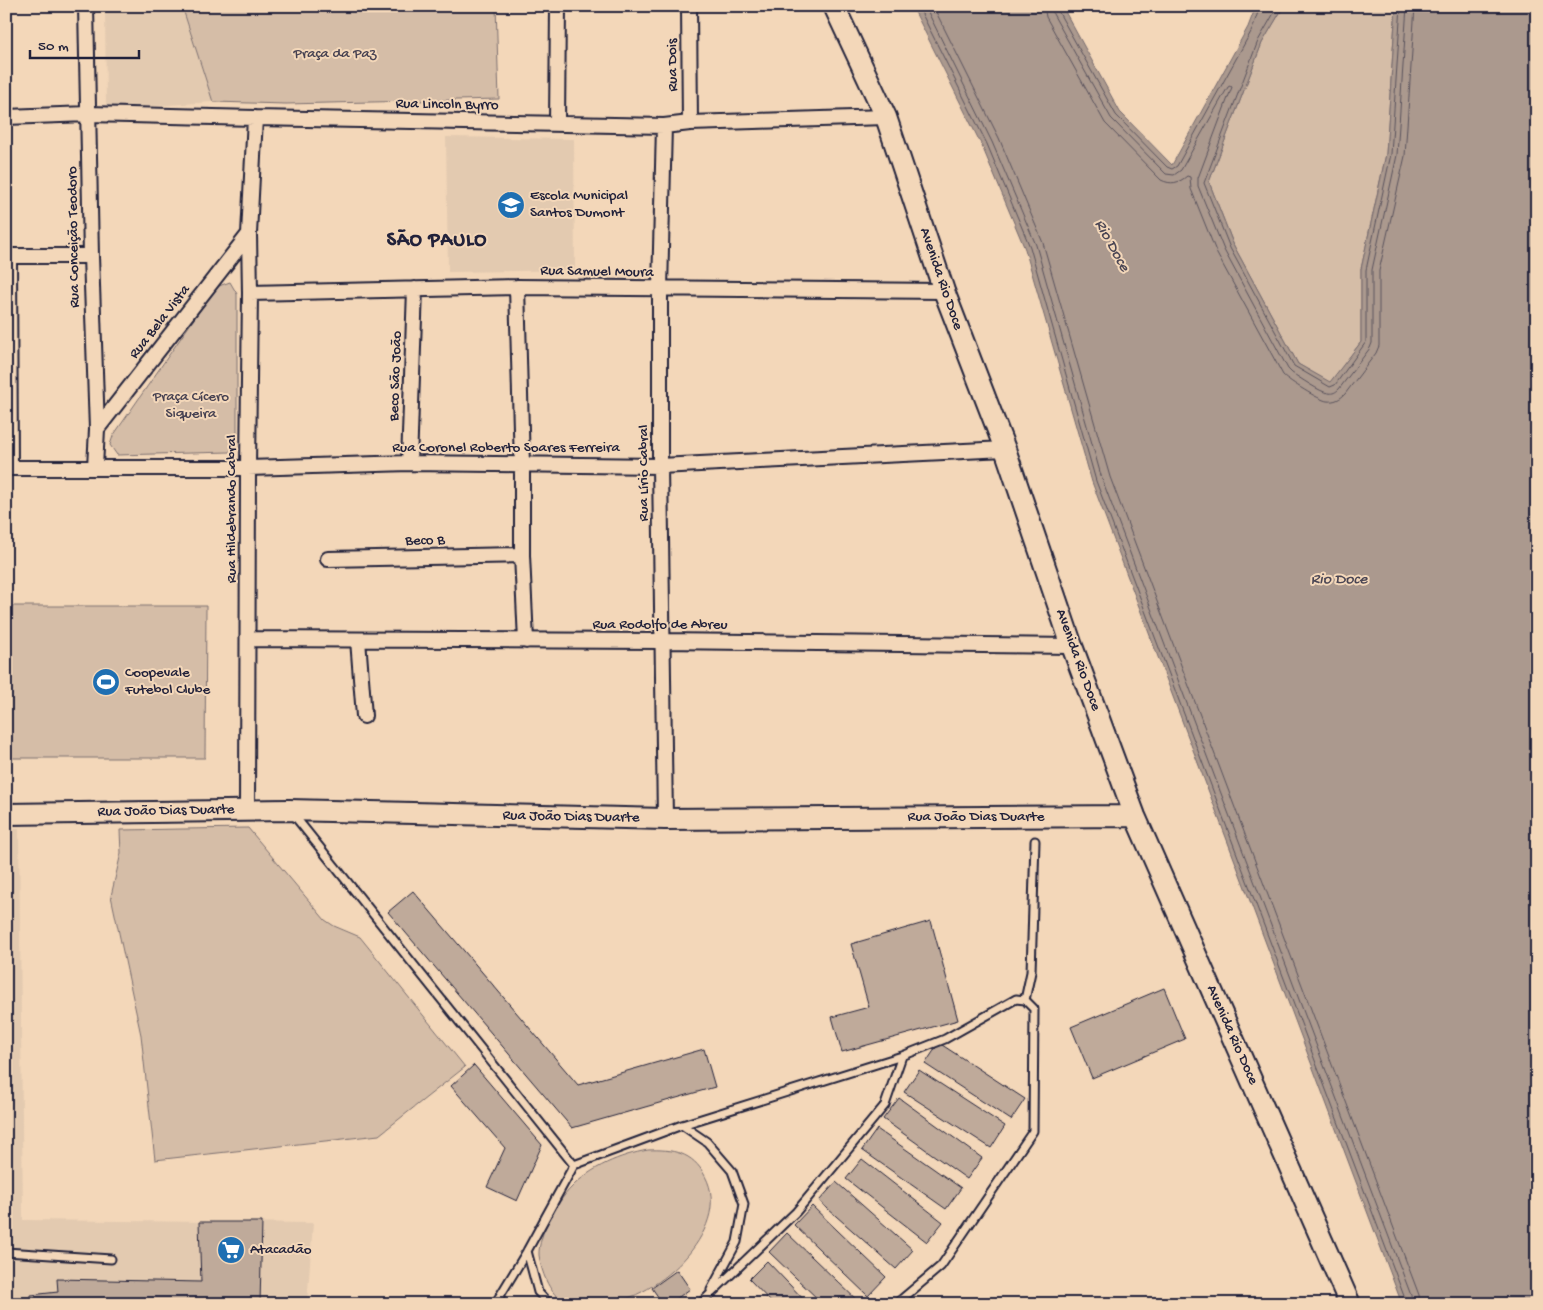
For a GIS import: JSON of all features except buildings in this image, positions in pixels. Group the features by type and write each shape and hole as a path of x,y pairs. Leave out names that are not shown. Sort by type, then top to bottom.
{"street":[{"name":"Rua Conceição Teodoro","path":"86,6 90,256 97,429 95,468"},
{"path":"557,124 558,6"},
{"name":"Rua Dois","path":"688,6 690,123"},
{"name":"Avenida Rio Doce","path":"834,6 886,117 944,291 1005,449 1072,646 1136,816 1350,1304"},
{"name":"Rua Lincoln Byrro","path":"6,117 88,114 664,126 690,123 886,117"},
{"name":"Rua Hildebrando Cabral","path":"247,810 249,234 255,118"},
{"name":"Rua Lírio Cabral","path":"664,126 660,289 660,466 665,819"},
{"name":"Rua Bela Vista","path":"97,429 249,234"},
{"path":"8,468 8,256 90,256"},
{"path":"517,287 522,465 522,555 526,641"},
{"name":"Rua Samuel Moura","path":"250,293 517,287 944,291"},
{"name":"Beco São João","path":"409,463 415,289"},
{"name":"Rua Coronel Roberto Soares Ferreira","path":"8,468 248,468 409,463 660,466 1005,449"},
{"name":"Beco B","path":"328,559 522,555"},
{"name":"Rua Rodolfo de Abreu","path":"248,639 662,641 1072,646"},
{"path":"358,640 364,716"},
{"name":"Rua João Dias Duarte","path":"6,814 289,810 665,819 1136,816"}],"lane":[{"path":"289,810 574,1165"},
{"path":"1025,1000 1030,972 1035,841"},
{"path":"495,1304 527,1251 574,1165 682,1126 902,1056 945,1038 1016,999 1025,1000 1034,1008 1033,1131 941,1266 896,1304"},
{"path":"700,1304 796,1212 884,1105 902,1056"},
{"path":"682,1126 707,1142 732,1171 744,1204 737,1242 707,1297"},
{"path":"527,1251 538,1292 549,1304"},
{"path":"6,1252 111,1259"}],"shaded area":[{"path":"105,6 182,6 213,102 106,109"},
{"name":"Escola Municipal Santos Dumont","path":"446,137 574,139 575,270 448,272"},
{"path":"19,828 23,1220 313,1223 307,1304 6,1304 6,829"}],"green space":[{"name":"Praça da Paz","path":"182,6 496,6 499,99 286,104 213,102"},
{"path":"1284,6 1396,6 1386,154 1361,269 1361,342 1330,383 1298,364 1234,246 1209,182 1262,43"},
{"name":"Praça Cícero Siqueira","path":"230,282 237,294 237,445 229,452 117,455 110,445 113,436 216,287"},
{"name":"Coopevale Futebol Clube","path":"6,606 206,606 205,758 6,758"},
{"path":"248,828 325,920 360,937 465,1067 379,1135 155,1160 141,1035 111,896 121,853 120,830"},
{"path":"648,1150 673,1151 688,1157 700,1168 705,1176 711,1197 708,1219 698,1241 683,1261 664,1278 642,1292 620,1301 600,1304 566,1303 554,1293 548,1283 539,1255 542,1238 549,1219 571,1188 588,1174 606,1163"}],"water":[{"name":"Rio Doce","path":"912,6 1062,6 1120,112 1172,165 1248,27 1256,6 1284,6 1262,43 1209,182 1234,246 1298,364 1330,382 1361,342 1361,269 1386,154 1396,6 1537,6 1537,1304 1402,1304 1092,482 1025,249 982,146"}],"place":[{"name":"Escola Municipal Santos Dumont","path":"511,205"},
{"name":"Coopevale Futebol Clube","path":"106,682"},
{"name":"Atacadão","path":"231,1250"}],"district":[{"name":"SÃO PAULO","path":"437,241"}]}
